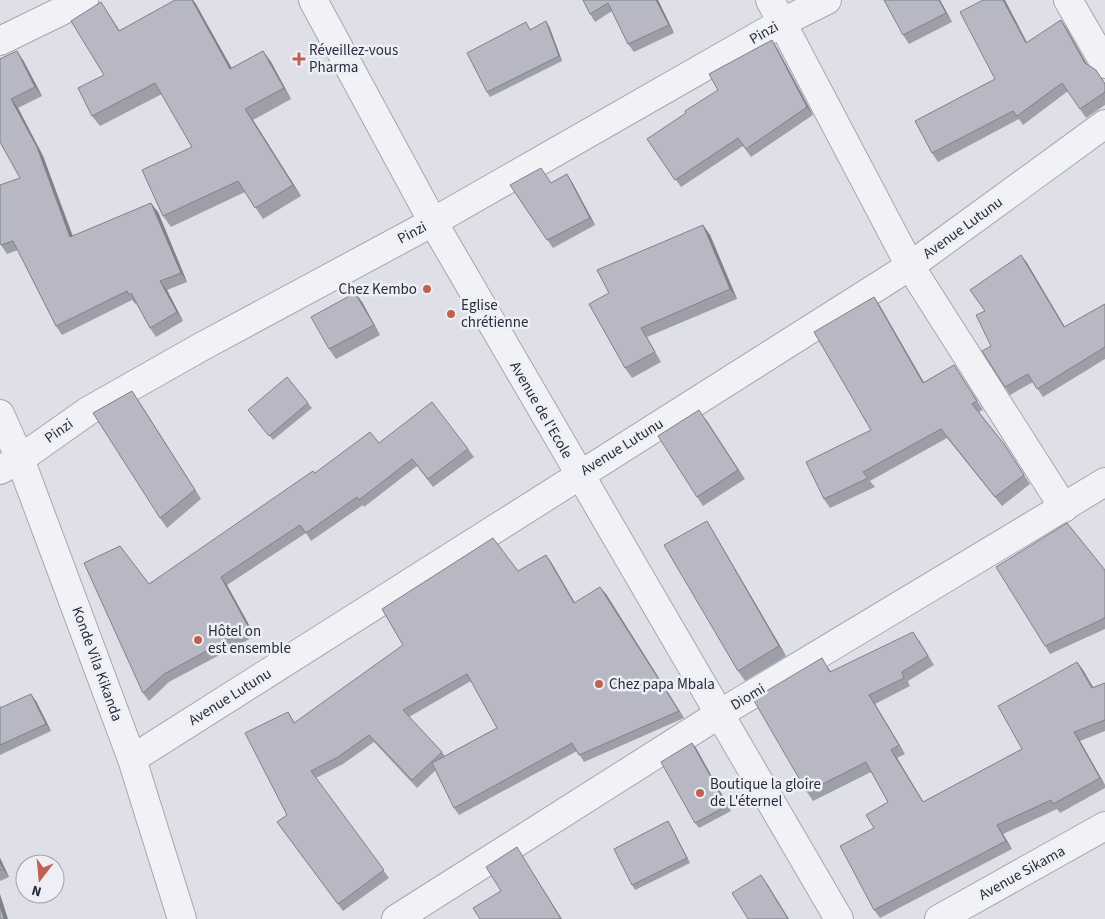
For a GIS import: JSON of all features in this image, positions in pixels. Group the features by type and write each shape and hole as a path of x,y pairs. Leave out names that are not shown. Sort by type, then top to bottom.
{"street":[{"path":"0,41 84,0"},
{"name":"Avenue de l'Ecole","path":"313,0 432,222 579,475 721,713 839,919"},
{"name":"Pinzi","path":"10,464 105,401 200,347 432,222 775,11 827,0"},
{"path":"1068,0 1105,64"},
{"path":"775,11 910,266 1064,508"},
{"name":"Avenue Lutunu","path":"132,759 910,266 1105,124"},
{"name":"Konde Vila Kikanda","path":"0,414 10,464 132,759 174,917"},
{"name":"Diomi","path":"396,919 721,713 1105,482"},
{"name":"Avenue Sikama","path":"939,919 1105,826"}],"building":[{"path":"175,0 192,0 230,69 263,51 284,88 245,109 293,185 255,208 238,181 163,216 142,170 192,147 155,83 92,116 78,88 104,75 71,21 101,2 119,31"},
{"path":"583,0 656,0 669,25 628,44 608,3 590,14"},
{"path":"884,0 939,0 946,13 903,35"},
{"path":"983,0 1003,0 1026,43 1061,20 1085,63 1096,70 1105,84 1105,92 1080,109 1062,83 1017,116 1013,111 932,153 915,121 995,79 960,12"},
{"path":"546,21 559,56 487,92 467,53 526,22 530,30"},
{"path":"772,40 807,107 746,149 738,138 675,180 647,139 718,90 709,74"},
{"path":"17,51 35,87 11,99 37,147 70,237 151,203 181,273 160,281 177,312 150,328 131,293 129,295 127,291 56,326 13,241 1,245 0,243 0,185 20,178 0,142 0,59"},
{"path":"541,168 551,183 567,174 590,218 547,240 510,185"},
{"path":"703,225 730,289 641,328 655,352 625,368 589,304 609,293 597,270"},
{"path":"1021,255 1064,327 1105,304 1105,347 1037,389 1028,374 1005,387 982,351 991,346 976,315 985,311 970,290"},
{"path":"355,293 374,325 329,349 311,317"},
{"path":"874,297 923,383 954,365 977,401 972,404 1004,444 1024,475 995,497 941,429 863,472 868,478 824,499 806,462 871,430 814,332"},
{"path":"287,377 308,403 269,436 248,410"},
{"path":"132,391 195,490 160,518 93,413"},
{"path":"432,402 468,449 428,479 412,459 359,500 357,497 306,533 300,525 221,577 249,628 164,674 143,693 84,563 120,546 149,584 313,471 315,473 370,432 379,443"},
{"path":"699,410 738,470 697,497 658,436"},
{"path":"707,521 779,646 738,671 664,545"},
{"path":"1067,523 1105,570 1105,618 1045,646 996,567"},
{"path":"493,538 518,571 546,555 574,603 600,587 679,711 579,755 572,743 454,808 432,763 497,728 467,674 403,710 442,752 412,780 369,735 338,757 311,771 384,870 338,904 277,822 287,815 245,733 288,712 294,723 403,645 382,609"},
{"path":"913,632 928,656 902,672 904,678 869,695 899,745 891,750 923,802 1022,749 998,706 1077,662 1092,688 1105,683 1105,720 1074,732 1100,778 1053,804 1051,800 997,825 1006,841 874,910 840,846 874,828 866,815 888,802 866,762 807,792 753,699 822,658 830,672"},
{"path":"31,694 46,724 0,745 0,708"},
{"name":"Boutique la gloire de L'éternel","path":"692,743 727,806 695,823 661,762"},
{"path":"668,821 687,858 632,885 614,849"},
{"path":"517,847 561,919 480,919 473,908 501,891 486,867"},
{"path":"761,875 788,919 748,919 732,893"},
{"path":"0,905 4,919 0,919"}],"place":[{"name":"Réveillez-vous Pharma","path":"299,59"},
{"name":"Chez Kembo","path":"427,289"},
{"name":"Eglise chrétienne","path":"451,314"},
{"name":"Hôtel on est ensemble","path":"198,640"},
{"name":"Chez papa Mbala","path":"599,684"},
{"name":"Boutique la gloire de L'éternel","path":"700,793"}]}
